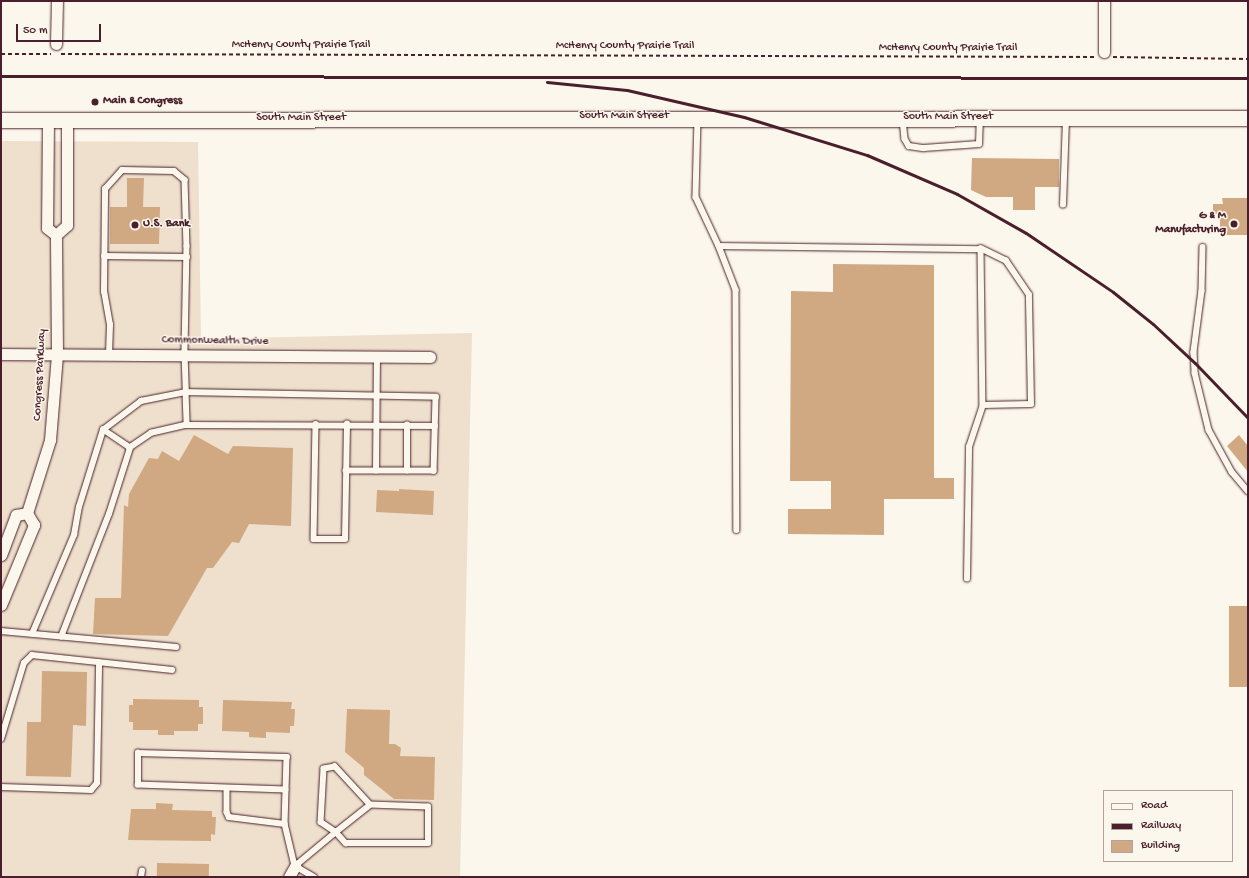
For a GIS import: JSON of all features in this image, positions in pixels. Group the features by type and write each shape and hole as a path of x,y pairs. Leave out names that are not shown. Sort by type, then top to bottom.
{"street":[{"path":"56,44 57,1"},
{"path":"1104,1 1104,55"},
{"name":"South Main Street","path":"1,120 698,117 1248,118"},
{"path":"48,120 46,228 56,235 67,225 67,120"},
{"name":"Congress Parkway","path":"27,513 50,440 57,354 56,235"},
{"name":"Commonwealth Drive","path":"1,354 186,354 430,358"},
{"path":"1,555 16,515 27,513 34,525 1,605"},
{"path":"289,877 295,866"}],"lane":[{"path":"698,117 696,197 719,246 736,290 737,530"},
{"path":"903,117 905,139 909,146 924,148 979,144 980,118"},
{"path":"1063,205 1066,118"},
{"path":"109,354 110,325 104,292 105,189 122,170 174,171 185,180 187,257 186,425"},
{"path":"719,246 981,248 1006,261 1028,296 1031,404 983,405"},
{"path":"1203,247 1202,291 1194,352 1195,373 1209,430 1232,472 1248,491"},
{"path":"967,579 969,447 983,405 981,248"},
{"path":"104,256 187,257"},
{"path":"376,471 377,357"},
{"path":"32,634 68,542 74,535 79,507 103,430 141,401 186,392 436,397 434,471 346,471"},
{"path":"316,424 314,539 345,539 347,424"},
{"path":"61,637 109,514 130,448 152,433 186,425 377,424 435,426"},
{"path":"407,425 407,471"},
{"path":"103,430 130,448"},
{"path":"1,631 176,647"},
{"path":"1,739 24,663 32,655 172,670"},
{"path":"1,787 91,790 97,783 99,663"},
{"path":"286,790 138,785 138,753 287,757 285,824 295,866 314,877"},
{"path":"295,866 336,832 370,805 428,807 428,843 346,843 336,832 321,822 324,769 335,767 370,805"},
{"path":"227,788 227,812 229,817 285,824"}],"path":[{"name":"McHenry County Prairie Trail","path":"1,54 1104,55 1248,59"}],"shaded area":[{"path":"1,141 198,142 201,339 472,333 460,877 1,877"}],"building":[{"path":"972,158 1059,159 1059,187 1035,187 1035,210 1013,210 1013,197 986,197 971,190"},
{"name":"U.S. Bank","path":"127,178 144,178 143,207 160,207 159,244 110,244 110,207 127,207"},
{"name":"G & M Manufacturing","path":"1222,198 1248,198 1248,235 1220,235 1220,214 1213,214 1213,204 1223,204"},
{"path":"833,264 934,265 934,478 954,478 954,499 884,499 884,535 788,534 788,509 831,509 831,481 790,481 791,291 833,292"},
{"path":"194,435 228,454 233,446 293,448 291,526 249,524 239,543 232,542 213,568 207,568 168,636 93,634 95,598 121,598 124,505 128,507 129,494 149,458 158,459 162,451 179,461"},
{"path":"1239,435 1248,446 1248,472 1227,446"},
{"path":"399,489 434,491 433,515 376,512 377,490 399,491"},
{"path":"1229,606 1248,606 1248,687 1229,687"},
{"path":"42,671 87,672 86,726 73,725 71,777 26,776 27,722 41,722"},
{"path":"133,699 199,700 199,707 203,707 203,724 198,724 198,731 174,731 174,735 158,735 158,730 133,730 133,722 129,722 129,705 133,705"},
{"path":"223,700 292,702 291,709 295,709 294,726 290,726 290,733 266,732 266,738 249,737 249,732 222,731"},
{"path":"347,709 390,710 389,744 395,744 401,748 400,756 435,757 434,800 394,799 364,775 364,768 345,752"},
{"path":"156,803 173,804 172,810 212,811 212,817 216,817 215,835 211,834 211,841 128,840 131,809 156,809"},
{"path":"157,863 209,864 209,877 157,877"}],"railway":[{"path":"1,76 1248,78"},
{"path":"547,82 627,90 744,117 867,155 957,194 1026,233 1113,292 1153,324 1195,363 1248,418"}],"place":[{"name":"Main & Congress","path":"95,102"},
{"name":"G & M Manufacturing","path":"1234,224"},
{"name":"U.S. Bank","path":"135,225"}]}
